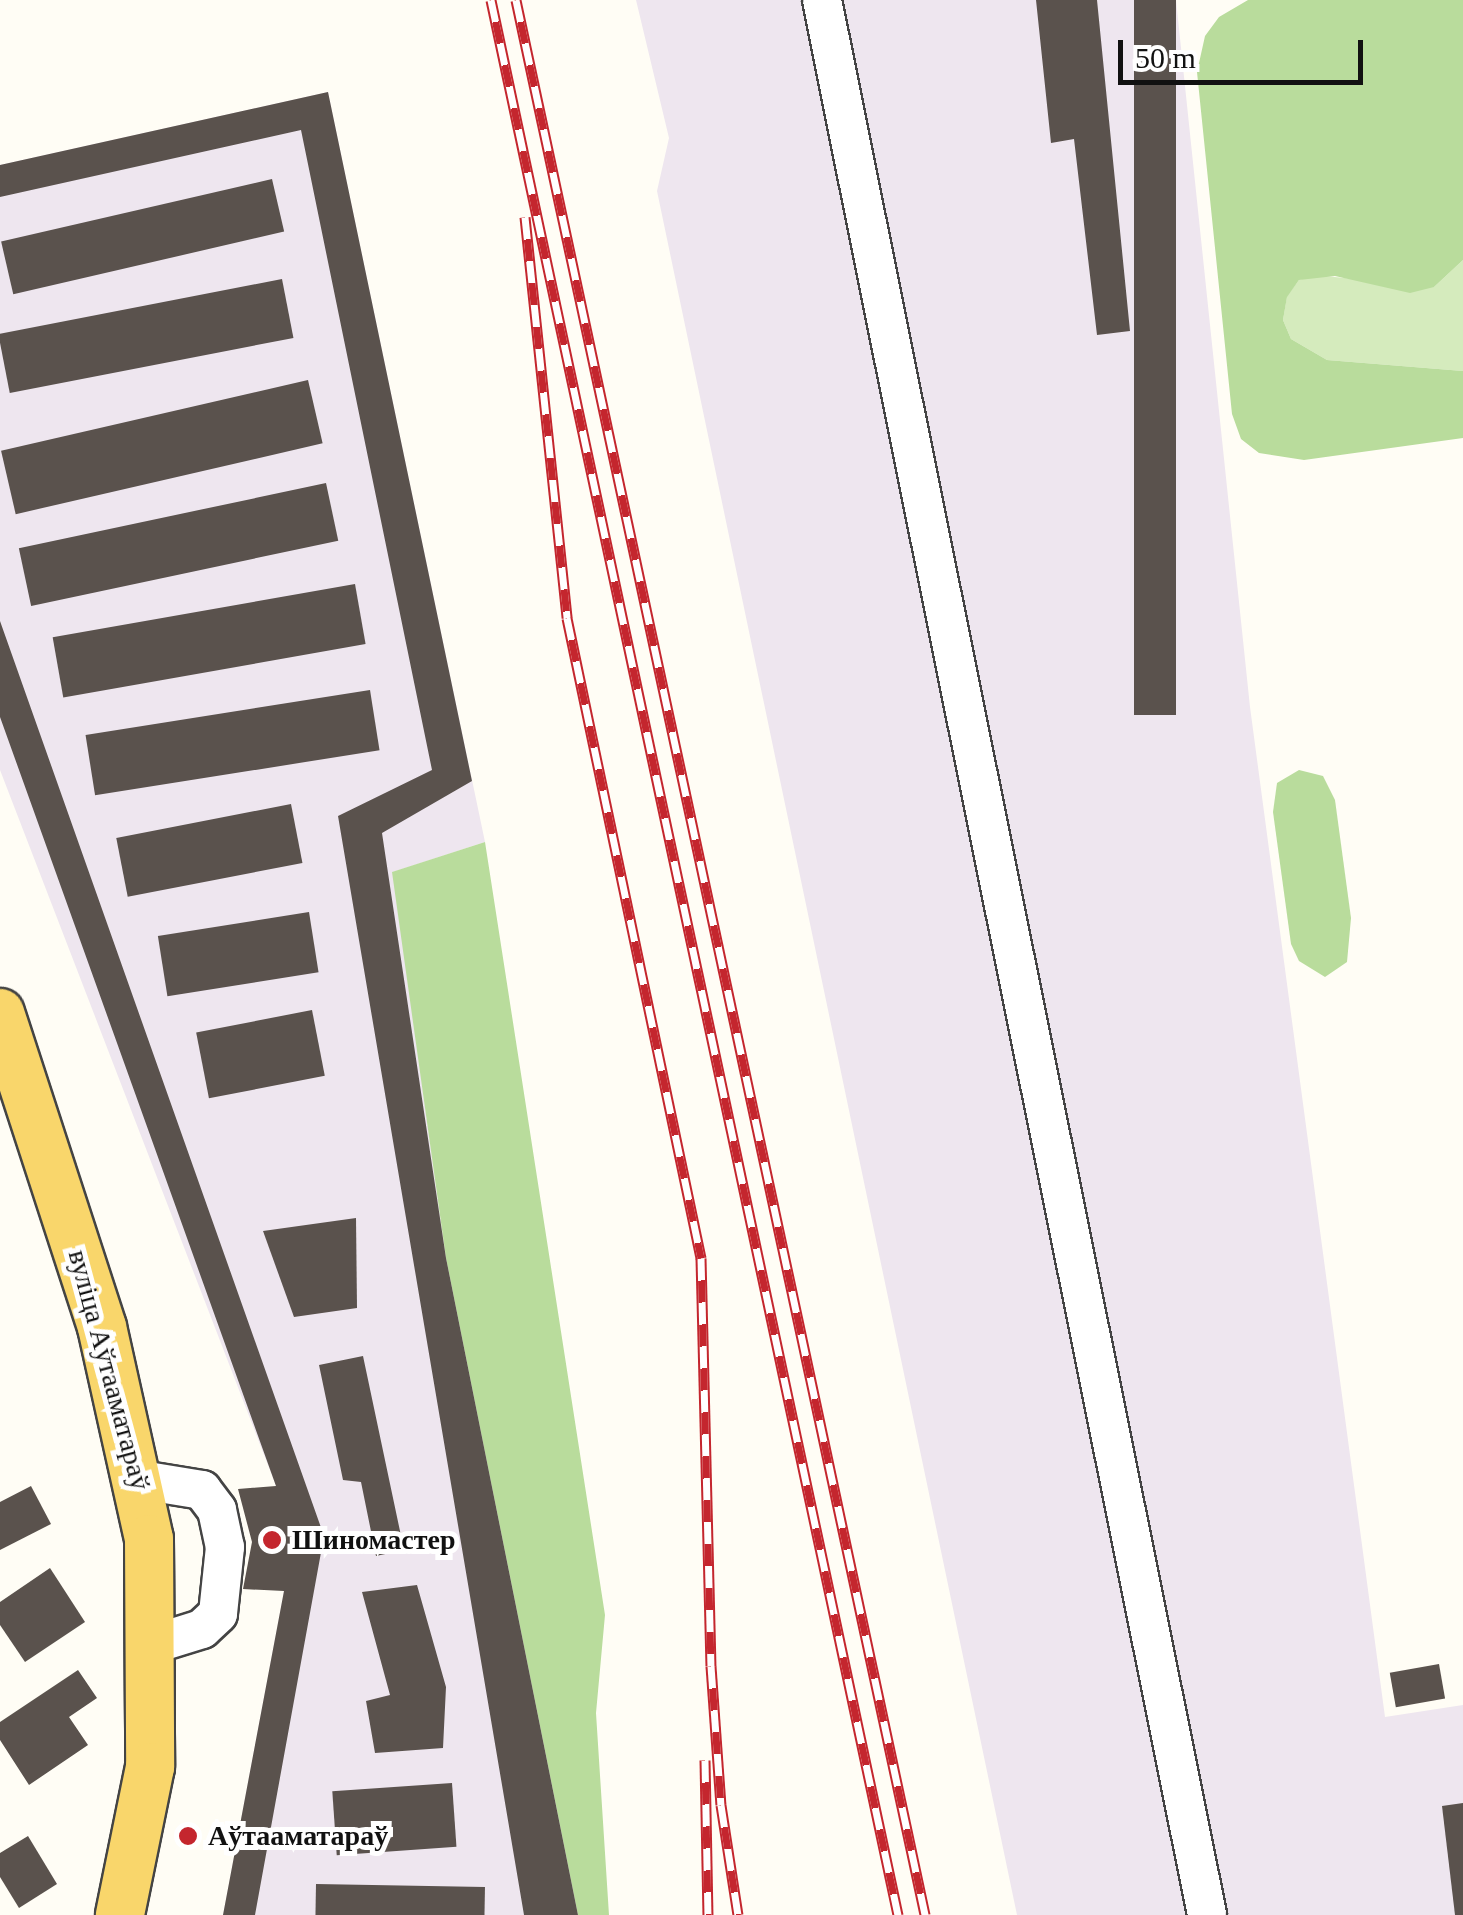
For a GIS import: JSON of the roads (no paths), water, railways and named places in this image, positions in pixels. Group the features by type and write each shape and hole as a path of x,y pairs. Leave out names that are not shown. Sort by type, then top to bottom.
{"main road":[{"name":"вуліца Аўтааматараў","path":"0,1014 102,1327 141,1480 154,1644 150,1767 120,1915"}],"lane":[{"path":"822,0 1207,1915"},
{"path":"141,1480 202,1490 217,1510 225,1546 218,1614 202,1629 154,1644"}],"railway":[{"path":"491,0 898,1915"},
{"path":"516,0 925,1915"},
{"path":"525,217 567,618 701,1258 711,1666 721,1805 738,1915"},
{"path":"705,1760 708,1915"}],"place":[{"name":"Шиномастер","path":"272,1540"},
{"name":"Аўтааматараў","path":"188,1836"}]}
